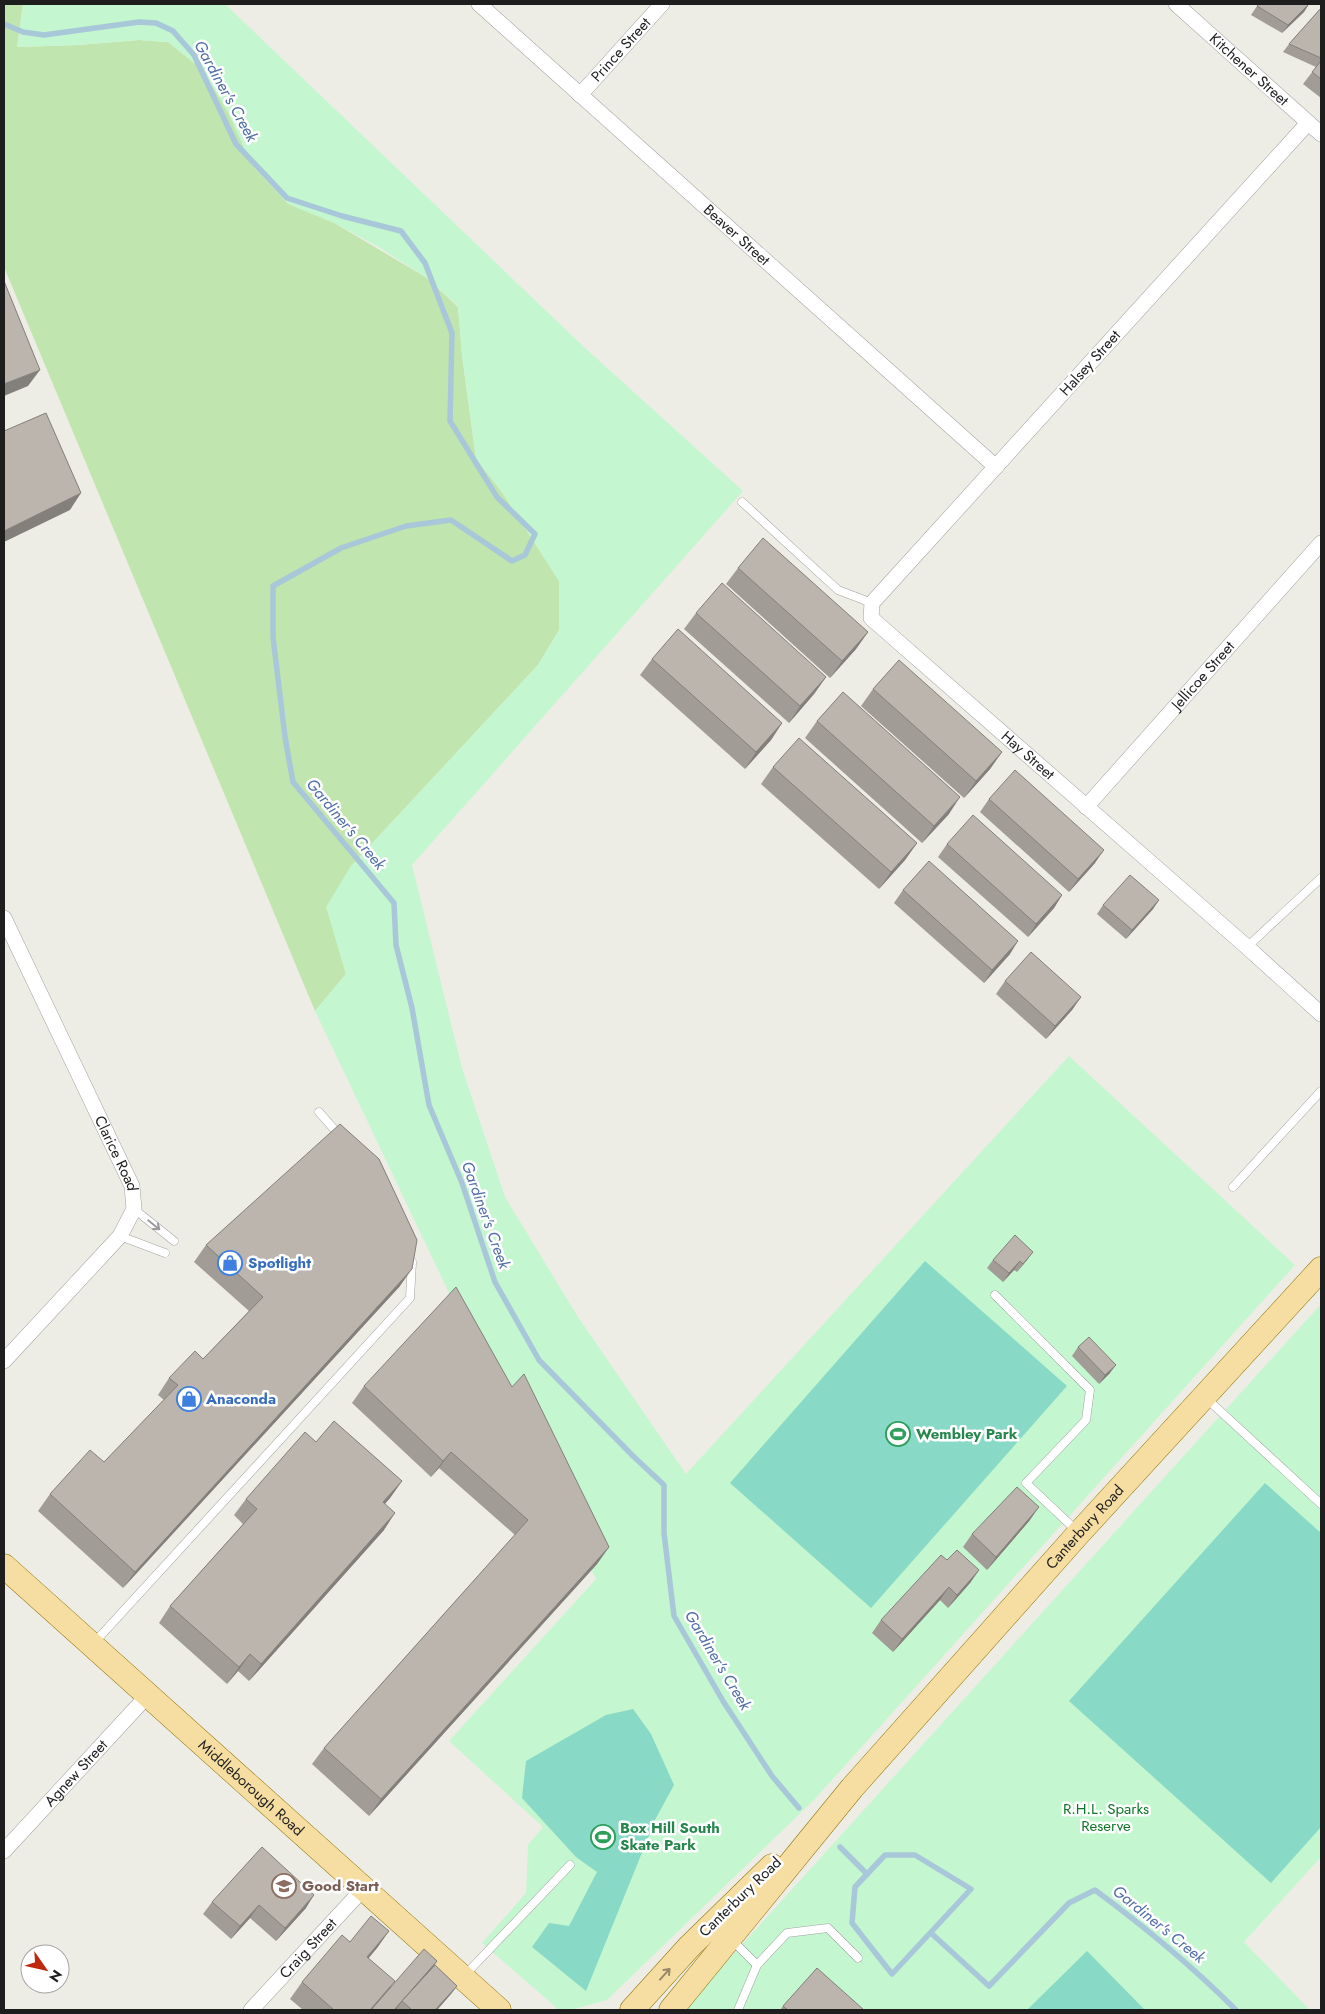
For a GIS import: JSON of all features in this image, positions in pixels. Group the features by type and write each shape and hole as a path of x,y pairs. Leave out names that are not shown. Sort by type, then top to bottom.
{"main road":[{"name":"Canterbury Road","path":"671,2010 852,1788 1079,1533 1321,1269"},
{"name":"Middleborough Road","path":"4,1566 499,2010"},
{"name":"Canterbury Road","path":"632,2010 689,1947 852,1788"}],"street":[{"name":"Beaver Street","path":"479,4 996,467"},
{"name":"Prince Street","path":"580,95 662,4"},
{"name":"Kitchener Street","path":"1176,4 1321,134"},
{"name":"Halsey Street","path":"872,603 1308,123"},
{"name":"Jellicoe Street","path":"1086,807 1321,543"},
{"name":"Hay Street","path":"872,603 871,618 1321,1014"},
{"name":"Clarice Road","path":"4,918 132,1186 134,1209 120,1236 4,1361"},
{"name":"Agnew Street","path":"4,1851 148,1695"},
{"name":"Craig Street","path":"251,2010 364,1888"}],"lane":[{"path":"742,502 838,590 872,603"},
{"path":"1247,947 1321,878"},
{"path":"1233,1187 1321,1091"},
{"path":"319,1112 346,1142"},
{"path":"134,1209 174,1241"},
{"path":"120,1236 165,1253"},
{"path":"92,1645 410,1298 412,1251"},
{"path":"995,1295 1090,1390 1086,1420 1026,1483 1079,1533"},
{"path":"1204,1397 1321,1504"},
{"path":"463,1978 570,1865"},
{"path":"742,2009 757,1965 787,1933 828,1928 858,1958"},
{"path":"730,1938 757,1965"}],"green space":[{"path":"4,4 23,4 17,47 79,45 139,40 168,42 203,70 228,112 336,224 427,278 458,307 462,355 476,459 502,492 559,581 559,630 538,665 351,866 327,907 346,974 315,1011 4,267"},
{"path":"23,4 225,4 584,347 743,491 412,865 462,1068 505,1197 578,1317 686,1474 1069,1056 1295,1265 814,1800 607,2000 570,2010 559,2010 482,1943 526,1893 528,1845 543,1827 449,1741 596,1579 449,1293 315,1011 346,974 326,907 351,866 538,665 559,630 559,581 502,492 476,459 462,355 458,306 427,278 377,246 336,224 288,204 251,164 228,112 203,70 168,42 139,40 79,45 17,47"},
{"name":"Wembley Park","path":"925,1261 1067,1386 871,1608 730,1483"},
{"name":"R.H.L. Sparks Reserve","path":"1321,1304 1321,1857 1244,1942 1310,2010 683,2010"},
{"path":"1265,1483 1321,1533 1321,1827 1271,1883 1069,1701"},
{"name":"Box Hill South Skate Park","path":"633,1709 651,1734 674,1785 656,1818 586,1991 532,1947 549,1923 569,1926 597,1872 576,1857 522,1798 526,1761 606,1715"},
{"path":"1087,1951 1145,2010 1027,2010"}],"building":[{"path":"1259,4 1309,4 1288,25 1257,6"},
{"path":"1321,8 1321,58 1289,44"},
{"path":"1321,61 1321,79 1312,72"},
{"path":"4,281 40,370 4,384"},
{"path":"46,413 81,493 4,531 4,431"},
{"path":"763,538 868,632 842,661 738,568"},
{"path":"722,583 826,677 800,706 696,613"},
{"path":"678,629 782,723 756,752 652,659"},
{"path":"899,660 1002,752 976,781 873,689"},
{"path":"843,692 960,797 934,826 817,721"},
{"path":"799,738 917,843 891,872 773,767"},
{"path":"1015,770 1104,850 1078,879 989,799"},
{"path":"973,815 1062,895 1036,924 947,844"},
{"path":"929,861 1018,941 992,970 903,890"},
{"path":"1130,875 1159,900 1132,930 1103,905"},
{"path":"1031,952 1081,997 1055,1026 1005,981"},
{"path":"340,1124 379,1159 417,1240 412,1269 135,1572 50,1494 90,1450 104,1462 178,1385 169,1378 195,1351 203,1359 263,1297 206,1245"},
{"path":"1015,1235 1033,1252 1023,1264 1020,1261 1009,1273 993,1260"},
{"path":"456,1287 512,1387 524,1374 609,1547 381,1799 324,1748 528,1520 451,1452 443,1461 364,1386"},
{"path":"1089,1337 1116,1365 1105,1375 1078,1347"},
{"path":"334,1421 402,1481 383,1502 395,1513 261,1664 250,1654 239,1667 170,1606 257,1509 246,1499 305,1432 316,1442"},
{"path":"1017,1487 1039,1507 996,1557 972,1534"},
{"path":"957,1550 979,1570 957,1595 949,1587 902,1639 881,1620 941,1555 947,1560"},
{"path":"262,1847 314,1895 285,1928 259,1905 240,1926 212,1902"},
{"path":"371,1916 389,1931 367,1957 395,1981 370,2010 334,2010 302,1982 342,1935 350,1942"},
{"path":"424,1949 437,1961 394,2010 371,2010"},
{"path":"435,1965 457,1986 435,2010 412,2010 402,2001"},
{"path":"817,1968 864,2010 788,2010 783,2006"}],"waterway":[{"name":"Gardiner's Creek","path":"4,24 23,32 44,35 139,22 156,23 173,31 194,55 236,144 287,198 342,216 401,231 425,263 452,333 450,421 497,497 535,534 525,555 512,561 451,520 406,526 341,548 273,586 273,637 285,737 293,782 394,903 396,945 412,1008 429,1105 462,1183 495,1282 539,1360 664,1485 664,1533 674,1616 723,1701 772,1776 799,1808"},
{"name":"Gardiner's Creek","path":"840,1847 867,1874"},
{"name":"Gardiner's Creek","path":"885,1855 915,1855 971,1889 892,1974 852,1923 855,1887 885,1855"},
{"name":"Gardiner's Creek","path":"931,1933 989,1986 1069,1903 1095,1890 1168,1947 1236,2010"}],"place":[{"name":"Spotlight","path":"230,1263"},
{"name":"Anaconda","path":"189,1399"},
{"name":"Wembley Park","path":"898,1434"},
{"name":"Box Hill South Skate Park","path":"603,1837"},
{"name":"Good Start","path":"284,1886"}]}
